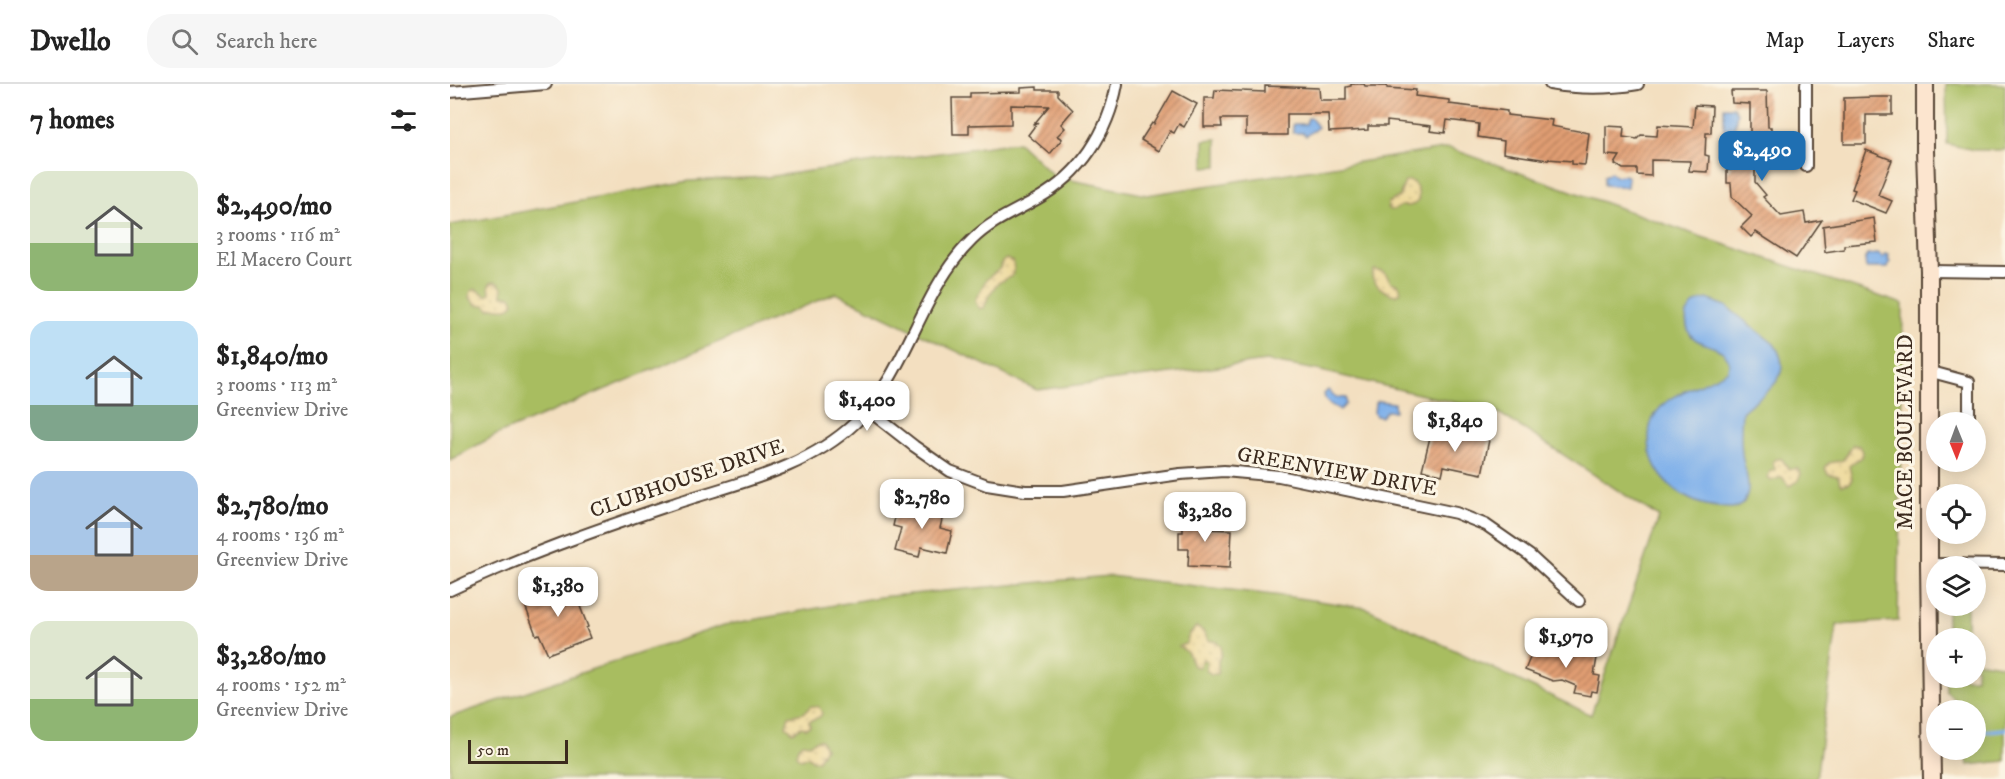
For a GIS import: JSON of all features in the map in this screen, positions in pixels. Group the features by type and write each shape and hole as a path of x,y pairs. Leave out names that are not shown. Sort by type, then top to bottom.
{"street":[{"path":"450,92 546,84"},
{"name":"CLUBHOUSE DRIVE","path":"450,590 537,552 599,529 783,469 817,453 832,442 868,410 887,383 930,301 958,256 971,241 1003,216 1051,191 1078,167 1101,136 1111,112 1117,84"},
{"path":"1550,84 1575,88 1638,84"},
{"path":"1806,84 1806,166"},
{"name":"MACE BOULEVARD","path":"1925,84 1930,412"},
{"path":"1929,271 2005,272"},
{"path":"1928,371 1969,382 1969,412"},
{"name":"GREENVIEW DRIVE","path":"868,410 950,471 987,485 1025,491 1063,491 1180,474 1224,471 1279,476 1456,513 1486,525 1529,555 1579,601"},
{"name":"MACE BOULEVARD","path":"1929,556 1931,472"},
{"path":"1986,565 2005,565"},
{"name":"MACE BOULEVARD","path":"1930,616 1932,779"}],"green space":[{"path":"1946,84 2005,84 2005,150 1974,150 1947,144"},
{"path":"1217,139 1217,166 1204,167 1204,140"},
{"path":"1018,142 1055,177 1147,195 1449,148 1702,237 1903,304 1898,621 1837,625 1816,779 450,779 450,717 724,625 879,597 1109,576 1366,608 1591,715 1659,517 1499,413 1317,370 1266,361 1037,390 836,293 496,435 450,460 450,225 689,181 767,177"},
{"path":"1947,616 1967,616 1967,628 1947,628"},
{"path":"1986,663 2005,666 2005,761 1968,765 1967,760 1986,760 1986,700 1955,700 1946,688 1986,688"}],"sand":[{"path":"1405,182 1413,182 1416,188 1418,201 1411,206 1401,206 1394,210 1388,208 1388,203 1399,197"},
{"path":"1006,259 1013,262 1012,276 998,283 989,295 984,308 978,308 975,300 986,280 1000,268"},
{"path":"1374,270 1384,272 1391,282 1399,285 1401,292 1395,295 1381,289 1372,277"},
{"path":"495,282 502,288 502,296 511,296 514,303 509,308 489,309 485,305 477,305 469,297 471,291 476,289 487,296 490,293 489,286"},
{"path":"1853,445 1859,446 1862,452 1861,457 1849,466 1852,479 1849,483 1842,485 1838,476 1828,474 1825,468 1829,463 1843,460"},
{"path":"1782,459 1789,470 1797,468 1801,474 1797,482 1789,486 1782,477 1771,481 1768,478 1770,471 1775,469 1772,462"},
{"path":"1196,627 1203,631 1208,640 1221,646 1218,674 1211,674 1206,670 1207,661 1203,659 1199,667 1193,666 1188,653 1179,646 1186,644 1189,635"},
{"path":"811,706 819,707 822,713 820,717 809,721 810,726 801,727 793,732 786,726 789,716 804,713"},
{"path":"821,740 825,748 818,760 813,761 807,756 801,759 796,755 802,743 809,744"}],"water":[{"path":"1724,107 1733,107 1737,113 1734,130 1724,130"},
{"path":"1308,118 1311,118 1318,127 1306,136 1303,133 1293,133 1293,124 1306,124"},
{"path":"1611,172 1615,176 1628,177 1627,187 1604,185 1604,176"},
{"path":"1878,254 1883,258 1885,254 1889,255 1888,268 1866,268 1865,260 1868,255"},
{"path":"1707,299 1726,306 1774,344 1782,367 1780,376 1774,384 1742,412 1741,448 1748,490 1744,502 1732,508 1705,505 1680,494 1661,475 1650,451 1650,425 1660,408 1675,396 1728,370 1729,361 1724,353 1697,340 1689,332 1687,326 1686,315 1691,307 1698,301"},
{"path":"1328,390 1336,397 1346,398 1346,404 1340,410 1326,401 1324,394"},
{"path":"1379,401 1394,403 1395,411 1386,411 1381,417 1376,416 1375,403"}],"building":[{"path":"1351,84 1416,90 1415,96 1449,100 1449,104 1507,111 1507,115 1552,120 1551,126 1589,133 1585,165 1572,164 1572,161 1503,153 1504,141 1478,137 1479,124 1447,120 1445,133 1430,131 1431,126 1387,121 1387,126 1368,126 1368,130 1329,132 1328,114 1287,114 1287,135 1246,135 1246,119 1221,119 1222,127 1204,127 1204,98 1214,98 1215,90 1265,92 1265,86 1319,88 1320,100 1346,100 1346,87"},
{"path":"1037,87 1037,90 1058,90 1058,95 1073,110 1061,124 1065,128 1057,136 1062,139 1050,154 1028,135 1049,106 1011,105 1011,124 969,125 969,134 953,134 952,98 970,98 970,93 1021,92 1021,88"},
{"path":"1173,91 1197,104 1184,127 1179,124 1174,133 1170,131 1159,151 1141,140 1152,123 1154,124"},
{"path":"1731,91 1767,91 1771,147 1755,147 1755,182 1766,195 1763,197 1781,216 1804,212 1806,223 1822,220 1796,258 1756,232 1751,237 1741,227 1752,216 1732,197 1731,183 1727,183 1727,170 1731,170 1730,134 1750,133 1750,104 1732,103"},
{"path":"1892,97 1892,115 1866,115 1866,144 1844,144 1844,98"},
{"path":"1695,105 1712,106 1711,133 1706,133 1705,155 1709,156 1708,172 1689,171 1690,161 1651,160 1651,176 1637,175 1637,169 1623,169 1615,164 1620,156 1606,155 1606,126 1624,127 1623,137 1637,139 1641,135 1657,136 1658,125 1693,127"},
{"path":"1866,150 1892,160 1878,195 1892,201 1886,213 1851,199 1855,190 1852,189"},
{"path":"1874,218 1877,242 1844,245 1844,249 1825,252 1823,226"},
{"path":"1432,429 1489,440 1482,474 1444,466 1442,475 1422,470"},
{"path":"919,501 945,507 940,528 952,531 947,553 921,547 919,557 895,551 901,528 893,526 897,508 916,513"},
{"path":"1183,511 1202,512 1202,529 1232,530 1230,568 1188,566 1189,549 1179,549 1179,532 1183,532"},
{"path":"571,583 590,638 548,654 539,634 536,635 526,608 540,602 536,591"},
{"path":"1534,648 1545,652 1574,650 1574,652 1597,658 1594,675 1600,676 1597,692 1591,691 1590,696 1574,693 1576,686 1562,680 1553,681 1525,670"}],"waterway":[{"path":"1986,731 2005,729"}]}
